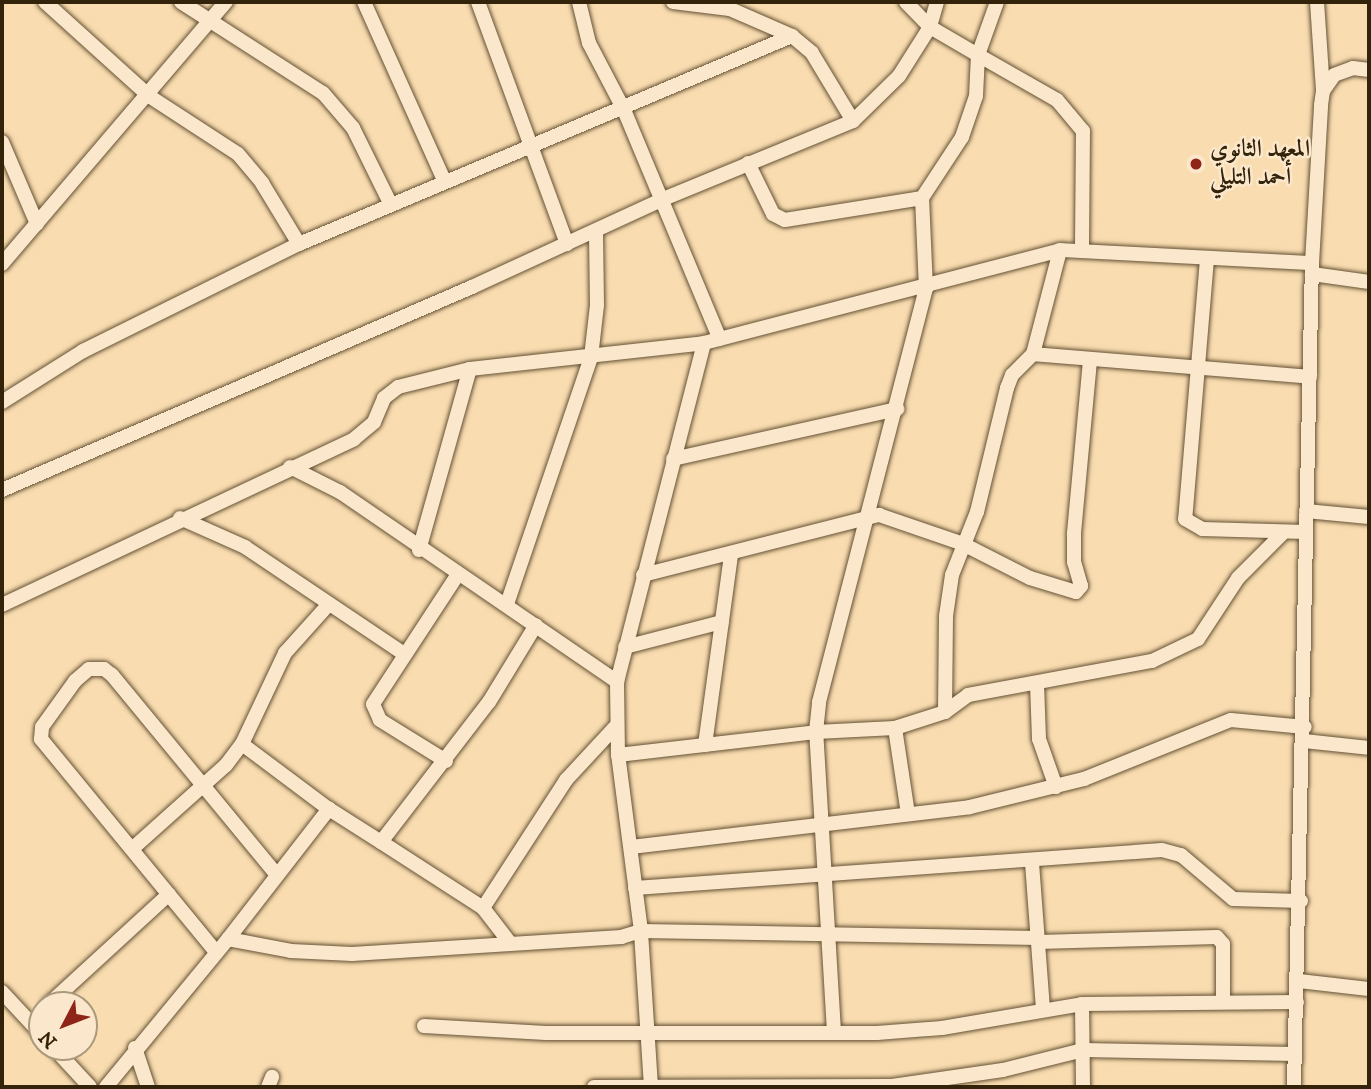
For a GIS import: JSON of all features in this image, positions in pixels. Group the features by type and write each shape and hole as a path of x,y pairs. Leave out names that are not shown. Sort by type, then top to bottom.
{"street":[{"path":"45,2 149,96 238,155 262,183 299,244"},
{"path":"181,2 292,71 338,108 370,157 390,203"},
{"path":"2,264 149,96 226,2"},
{"path":"365,2 444,180"},
{"path":"478,2 529,147 567,244"},
{"path":"579,2 589,43 624,110 720,339"},
{"path":"673,2 731,5 792,36 812,53 853,121"},
{"path":"906,2 930,27 1057,100 1083,131 1082,251"},
{"path":"2,490 567,244 663,199 853,121 899,76 930,27 937,2"},
{"path":"834,1032 820,824 816,732 819,702 926,289 922,198 962,137 976,96 978,55 997,2"},
{"path":"1294,1087 1301,901 1312,269 1323,91 1317,2"},
{"path":"2,402 83,351 299,244 444,180 624,110 792,36"},
{"path":"1323,91 1328,80 1343,71 1369,70"},
{"path":"2,142 37,224"},
{"path":"748,163 773,214 785,220 922,198"},
{"path":"507,604 591,357 597,305 596,231"},
{"path":"945,712 946,616 952,575 977,512 1007,388 1012,375 1033,354 1060,250"},
{"path":"2,605 180,518 362,434 393,389 470,369 704,343 926,289 1008,260 1060,250 1312,269 1369,282"},
{"path":"1206,259 1185,519 1202,529 1306,533"},
{"path":"651,1087 641,931 618,755 617,682 704,343"},
{"path":"1033,354 1196,371 1310,377"},
{"path":"643,575 865,518 890,517 963,544 1030,578 1076,592 1080,588 1073,562 1074,533 1090,362"},
{"path":"419,550 470,369"},
{"path":"673,459 897,409"},
{"path":"290,467 340,492 419,550 507,604 617,682"},
{"path":"1306,510 1369,517"},
{"path":"180,518 245,547 403,653"},
{"path":"618,755 816,732 895,728 945,712 968,695 1152,662 1198,639 1238,578 1282,534"},
{"path":"705,745 712,667 722,622 731,554"},
{"path":"446,761 375,715 374,696 458,574"},
{"path":"132,849 202,790 242,744 285,653 329,604"},
{"path":"625,647 722,622"},
{"path":"382,842 446,761 536,625"},
{"path":"216,952 41,739 42,727 83,673 97,668 112,675 202,790 275,873"},
{"path":"1037,684 1039,739 1056,787"},
{"path":"631,848 970,807 1056,787 1231,720 1369,748"},
{"path":"483,908 566,780 616,726"},
{"path":"895,728 908,814"},
{"path":"242,744 329,809 483,908 510,943"},
{"path":"106,1087 135,1048 228,939 275,873 329,809"},
{"path":"635,888 1032,863 1172,851 1233,899 1301,901"},
{"path":"1032,863 1043,1009"},
{"path":"63,991 169,894"},
{"path":"228,939 321,954 621,937 641,931 827,932 1038,940 1217,937 1223,944 1223,1000"},
{"path":"1299,981 1369,989"},
{"path":"2,992 28,1020"},
{"path":"425,1026 649,1034 834,1032 942,1028 1082,1004 1223,1000 1297,1002"},
{"path":"1082,1004 1083,1087"},
{"path":"135,1048 148,1087"},
{"path":"594,1087 950,1084 1083,1050 1295,1054"},
{"path":"65,1061 90,1087"}],"place":[{"name":"المعهد الثانوي أحمد التليلي","path":"1196,164"}]}
